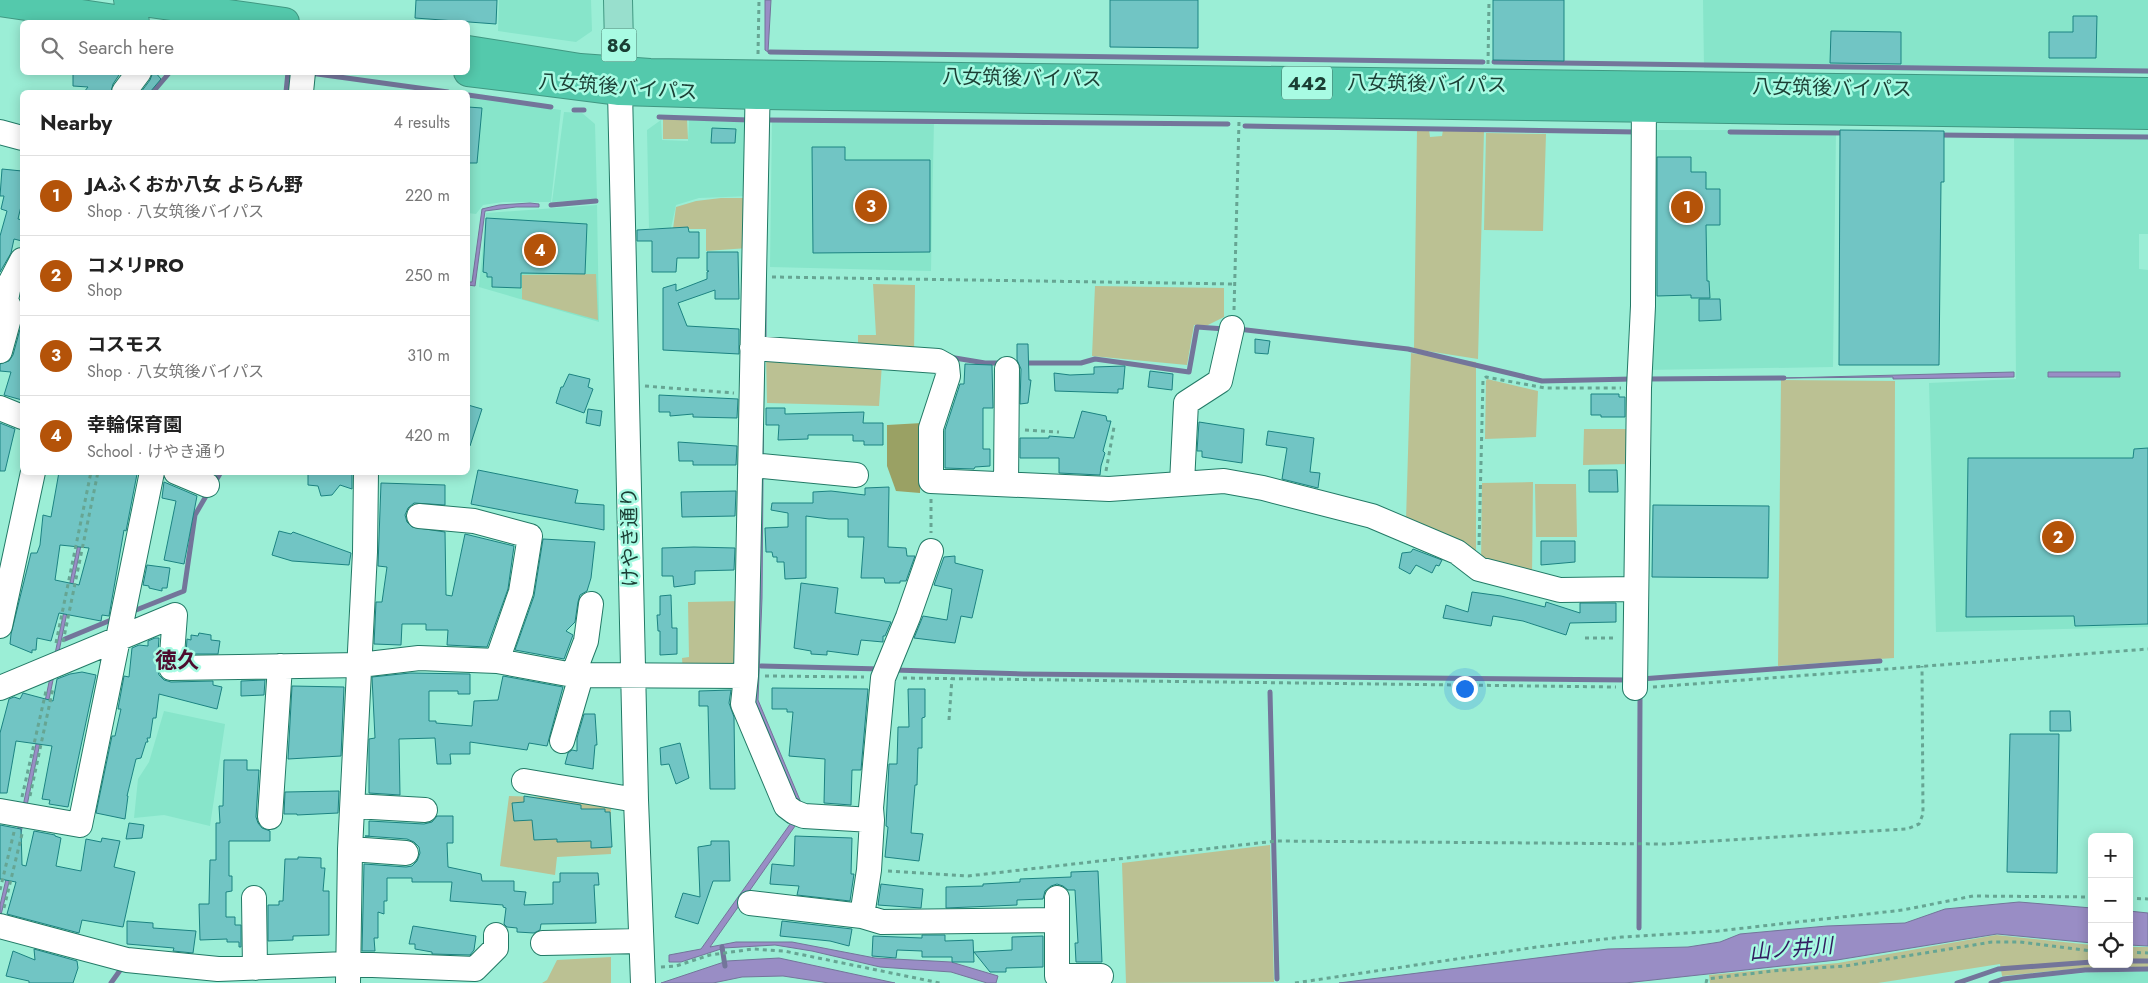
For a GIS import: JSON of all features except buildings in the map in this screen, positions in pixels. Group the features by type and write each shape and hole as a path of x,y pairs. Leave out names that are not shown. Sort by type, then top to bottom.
{"highway":[{"path":"128,0 269,20"},
{"path":"0,2 122,20"},
{"name":"八女筑後バイパス","path":"470,50 580,68 619,81"},
{"name":"八女筑後バイパス","path":"470,72 619,81 1240,101 2148,92"},
{"name":"八女筑後バイパス","path":"757,85 1487,85 1644,97 2148,114"}],"main road":[{"name":"86","path":"618,0 619,81"}],"street":[{"path":"126,90 137,75"},
{"path":"301,90 303,75"},
{"name":"けやき通り","path":"619,81 636,800 641,942 649,976"},
{"path":"757,85 759,348 752,394 756,465 754,676 743,704 786,806 799,814 872,820"},
{"path":"1635,688 1639,388 1643,306 1644,97"},
{"path":"0,132 20,137"},
{"path":"0,351 17,313 6,300 9,285 20,264"},
{"path":"1182,483 1186,403 1220,381 1232,328"},
{"path":"759,348 938,361 947,366 948,376 931,428 931,481 1103,488 1224,481 1263,488 1372,516 1457,552 1479,569 1560,590 1635,589"},
{"path":"1006,484 1007,369"},
{"path":"0,408 20,416"},
{"path":"756,465 856,475"},
{"path":"0,626 32,475"},
{"path":"15,813 80,825 151,475"},
{"path":"183,475 207,485"},
{"path":"347,973 350,848 354,806 366,552 366,475"},
{"path":"419,516 474,521 530,536 521,592 497,661"},
{"path":"862,916 870,870 871,808 883,678 908,617 931,551"},
{"path":"562,741 586,640 591,604"},
{"path":"0,688 175,616 171,668 360,665 419,658 497,661 577,675 633,677 754,676"},
{"path":"270,817 280,666"},
{"path":"524,781 636,800"},
{"path":"354,806 425,810"},
{"path":"350,848 406,853"},
{"path":"254,898 255,968"},
{"path":"750,903 862,916 882,922 1057,909 1058,976 1101,976"},
{"path":"1,930 127,960 218,969 255,968 347,973 482,976 496,948 496,934"},
{"path":"544,943 641,942"}],"path":[{"path":"757,85 759,0"},
{"path":"1487,85 1489,0"},
{"path":"1232,328 1236,284 1240,101"},
{"path":"768,277 1236,284"},
{"path":"1479,569 1483,380 1486,376 1545,388 1639,388"},
{"path":"645,386 752,394"},
{"path":"1103,488 1114,427"},
{"path":"1006,429 1059,432"},
{"path":"0,890 15,813 58,664 97,475"},
{"path":"931,481 931,551"},
{"path":"1585,638 1635,639"},
{"path":"754,676 1635,688 2148,649"},
{"path":"870,870 968,876 1276,841 1664,844 1907,829 1919,824 1923,814 1922,666"},
{"path":"950,720 952,678"},
{"path":"1,930 15,813"},
{"path":"1296,983 1537,947 1622,937 1718,931 1903,910 1973,896 2088,897"},
{"path":"2133,898 2148,899"},
{"path":"1706,983 1707,979 1845,966 1992,942 2020,942 2088,950"},
{"path":"649,976 718,953 753,949 784,951 940,983"},
{"path":"2133,952 2148,953"}],"shaded area":[{"path":"499,0 591,0 592,31 576,42 498,31"},
{"path":"1703,0 2148,0 2148,74 1704,68"},
{"path":"470,97 561,110 551,202 503,202 483,205 476,214 470,213"},
{"path":"564,112 582,113 595,124 597,199 552,202"},
{"path":"772,118 934,119 931,271 770,267"},
{"path":"663,119 687,119 688,139 663,139"},
{"path":"661,120 662,140 688,141 689,120 750,122 751,196 699,198 676,205 671,228 649,228 647,130"},
{"path":"1417,130 1429,130 1430,137 1442,136 1443,130 1484,131 1478,359 1414,349"},
{"path":"1649,130 1836,130 1833,367 1645,370"},
{"path":"1486,133 1546,134 1543,231 1484,230"},
{"path":"2014,133 2148,135 2148,234 2139,234 2139,269 2148,270 2148,627 1936,632 1929,383 2016,379"},
{"path":"721,198 750,198 748,248 706,251 706,229 673,229 676,207 696,201"},
{"path":"597,205 599,322 479,287 486,213"},
{"path":"596,274 598,320 522,299 522,275"},
{"path":"873,284 915,285 914,353 858,348 858,335 876,335"},
{"path":"1095,286 1224,288 1224,317 1208,325 1194,325 1187,365 1092,356"},
{"path":"1411,353 1476,362 1476,564 1406,520"},
{"path":"766,354 882,364 879,406 767,403"},
{"path":"1487,379 1538,391 1536,437 1485,439"},
{"path":"1781,380 1895,381 1894,658 1778,666"},
{"path":"922,423 920,493 896,491 887,466 887,425"},
{"path":"1584,429 1627,429 1628,464 1583,465"},
{"path":"1533,482 1532,577 1481,564 1482,483"},
{"path":"1535,484 1576,484 1577,537 1536,537"},
{"path":"743,601 744,654 726,673 683,672 682,658 689,657 688,602"},
{"path":"164,711 225,724 210,826 164,815 134,818 138,779 149,762"},
{"path":"509,796 611,799 611,854 557,857 555,875 500,866"},
{"path":"1270,845 1274,982 1126,983 1122,863"},
{"path":"1996,935 2088,945 2088,968 2002,976 2000,964 1878,983 1710,983 1709,975 1838,963"},
{"path":"2133,947 2148,947 2148,967 2133,967"},
{"path":"611,957 611,983 542,983 547,980 557,960"},
{"path":"2148,971 2148,983 1998,983 2083,973"}],"water":[{"path":"765,0 771,0 768,52 765,50"},
{"path":"762,120 769,120 766,230 766,344 764,355 762,598 758,700 802,805 800,819 710,947 736,942 792,942 875,958 951,962 998,976 996,983 987,983 951,972 880,967 812,951 775,945 724,948 681,962 669,962 669,955 701,949 793,820 754,711"},
{"path":"530,203 539,204 539,207 516,207 485,211 475,286 470,285 482,209 499,205"},
{"path":"2014,372 2014,377 1784,378"},
{"path":"2048,372 2120,372 2120,377 2048,377"},
{"path":"93,475 96,475 24,820 0,919 0,905 23,806"},
{"name":"山ノ井川","path":"2019,902 2088,908 2088,943 1997,934 1837,960 1625,983 1339,983 1608,949 1688,947 1720,942 1740,934 1827,926 1905,923 1945,909"},
{"path":"2133,911 2148,913 2148,946 2133,945"},
{"path":"779,958 895,983 829,983 783,976 742,977 713,983 661,983 727,961"}],"waterway":[{"path":"770,52 1483,62"},
{"path":"1494,62 2148,71"},
{"path":"155,90 167,75"},
{"path":"286,90 288,75"},
{"path":"325,75 433,90"},
{"path":"470,95 551,107"},
{"path":"574,110 584,110"},
{"path":"659,117 749,120"},
{"path":"769,120 1228,124"},
{"path":"1245,126 1637,132"},
{"path":"1730,132 1845,133"},
{"path":"1939,135 2148,137"},
{"path":"551,205 596,201"},
{"path":"1011,363 1081,363 1095,359 1189,372 1197,327 1225,329"},
{"path":"1238,329 1408,349 1542,381 1632,379"},
{"path":"949,357 985,363 1002,363"},
{"path":"1648,382 1648,379 1784,378"},
{"path":"214,484 219,475"},
{"path":"131,612 184,591 195,515 209,491"},
{"path":"65,639 116,618"},
{"path":"1641,679 1880,661"},
{"path":"761,666 881,669"},
{"path":"894,670 1023,674 1628,680"},
{"path":"1270,692 1277,979"},
{"path":"1639,928 1640,698"},
{"path":"722,947 725,966"},
{"path":"2133,961 2148,961"},
{"path":"1957,983 1998,969 2088,962"},
{"path":"111,983 121,969"},
{"path":"1991,983 2003,979 2085,970 2148,969"}],"place":[{"name":"コスモス","path":"871,206"},
{"name":"JAふくおか八女 よらん野","path":"1687,207"},
{"name":"幸輪保育園","path":"540,250"},
{"name":"コメリPRO","path":"2058,537"}],"district":[{"name":"徳久","path":"177,660"}]}
